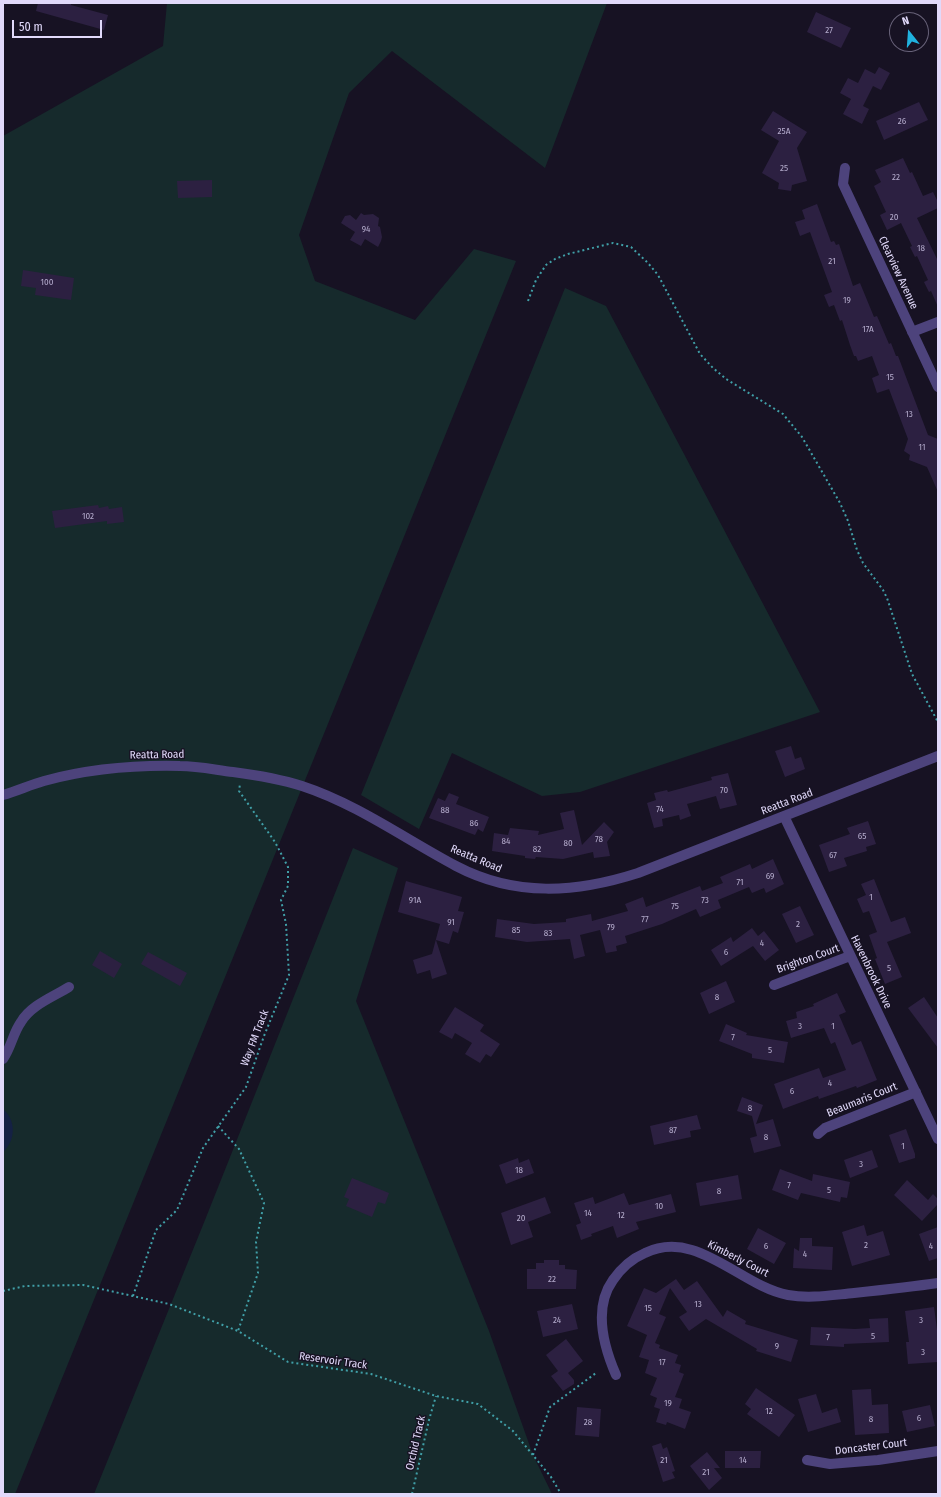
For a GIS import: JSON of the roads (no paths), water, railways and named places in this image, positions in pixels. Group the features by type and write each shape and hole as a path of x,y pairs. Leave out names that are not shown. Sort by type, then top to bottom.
{"street":[{"name":"Clearview Avenue","path":"845,168 843,184 938,387"},
{"path":"912,332 938,322"},
{"name":"Reatta Road","path":"3,795 44,781 75,774 132,767 181,766 241,773 301,786 335,799 457,867 489,880 522,887 555,889 584,887 613,881 938,756"},
{"name":"Havenbrook Drive","path":"784,816 938,1139"},
{"name":"Brighton Court","path":"774,985 850,956"},
{"path":"3,1059 21,1022 31,1011 69,987"},
{"name":"Beaumaris Court","path":"818,1134 825,1128 916,1092"},
{"name":"Kimberly Court","path":"616,1375 607,1353 601,1322 606,1294 611,1283 621,1269 634,1258 652,1250 668,1247 686,1248 707,1255 773,1290 787,1295 818,1297 938,1283"},
{"name":"Doncaster Court","path":"807,1460 830,1464 878,1460 938,1451"}],"water":[{"path":"3,1109 10,1119 13,1130 10,1142 3,1152"}]}
